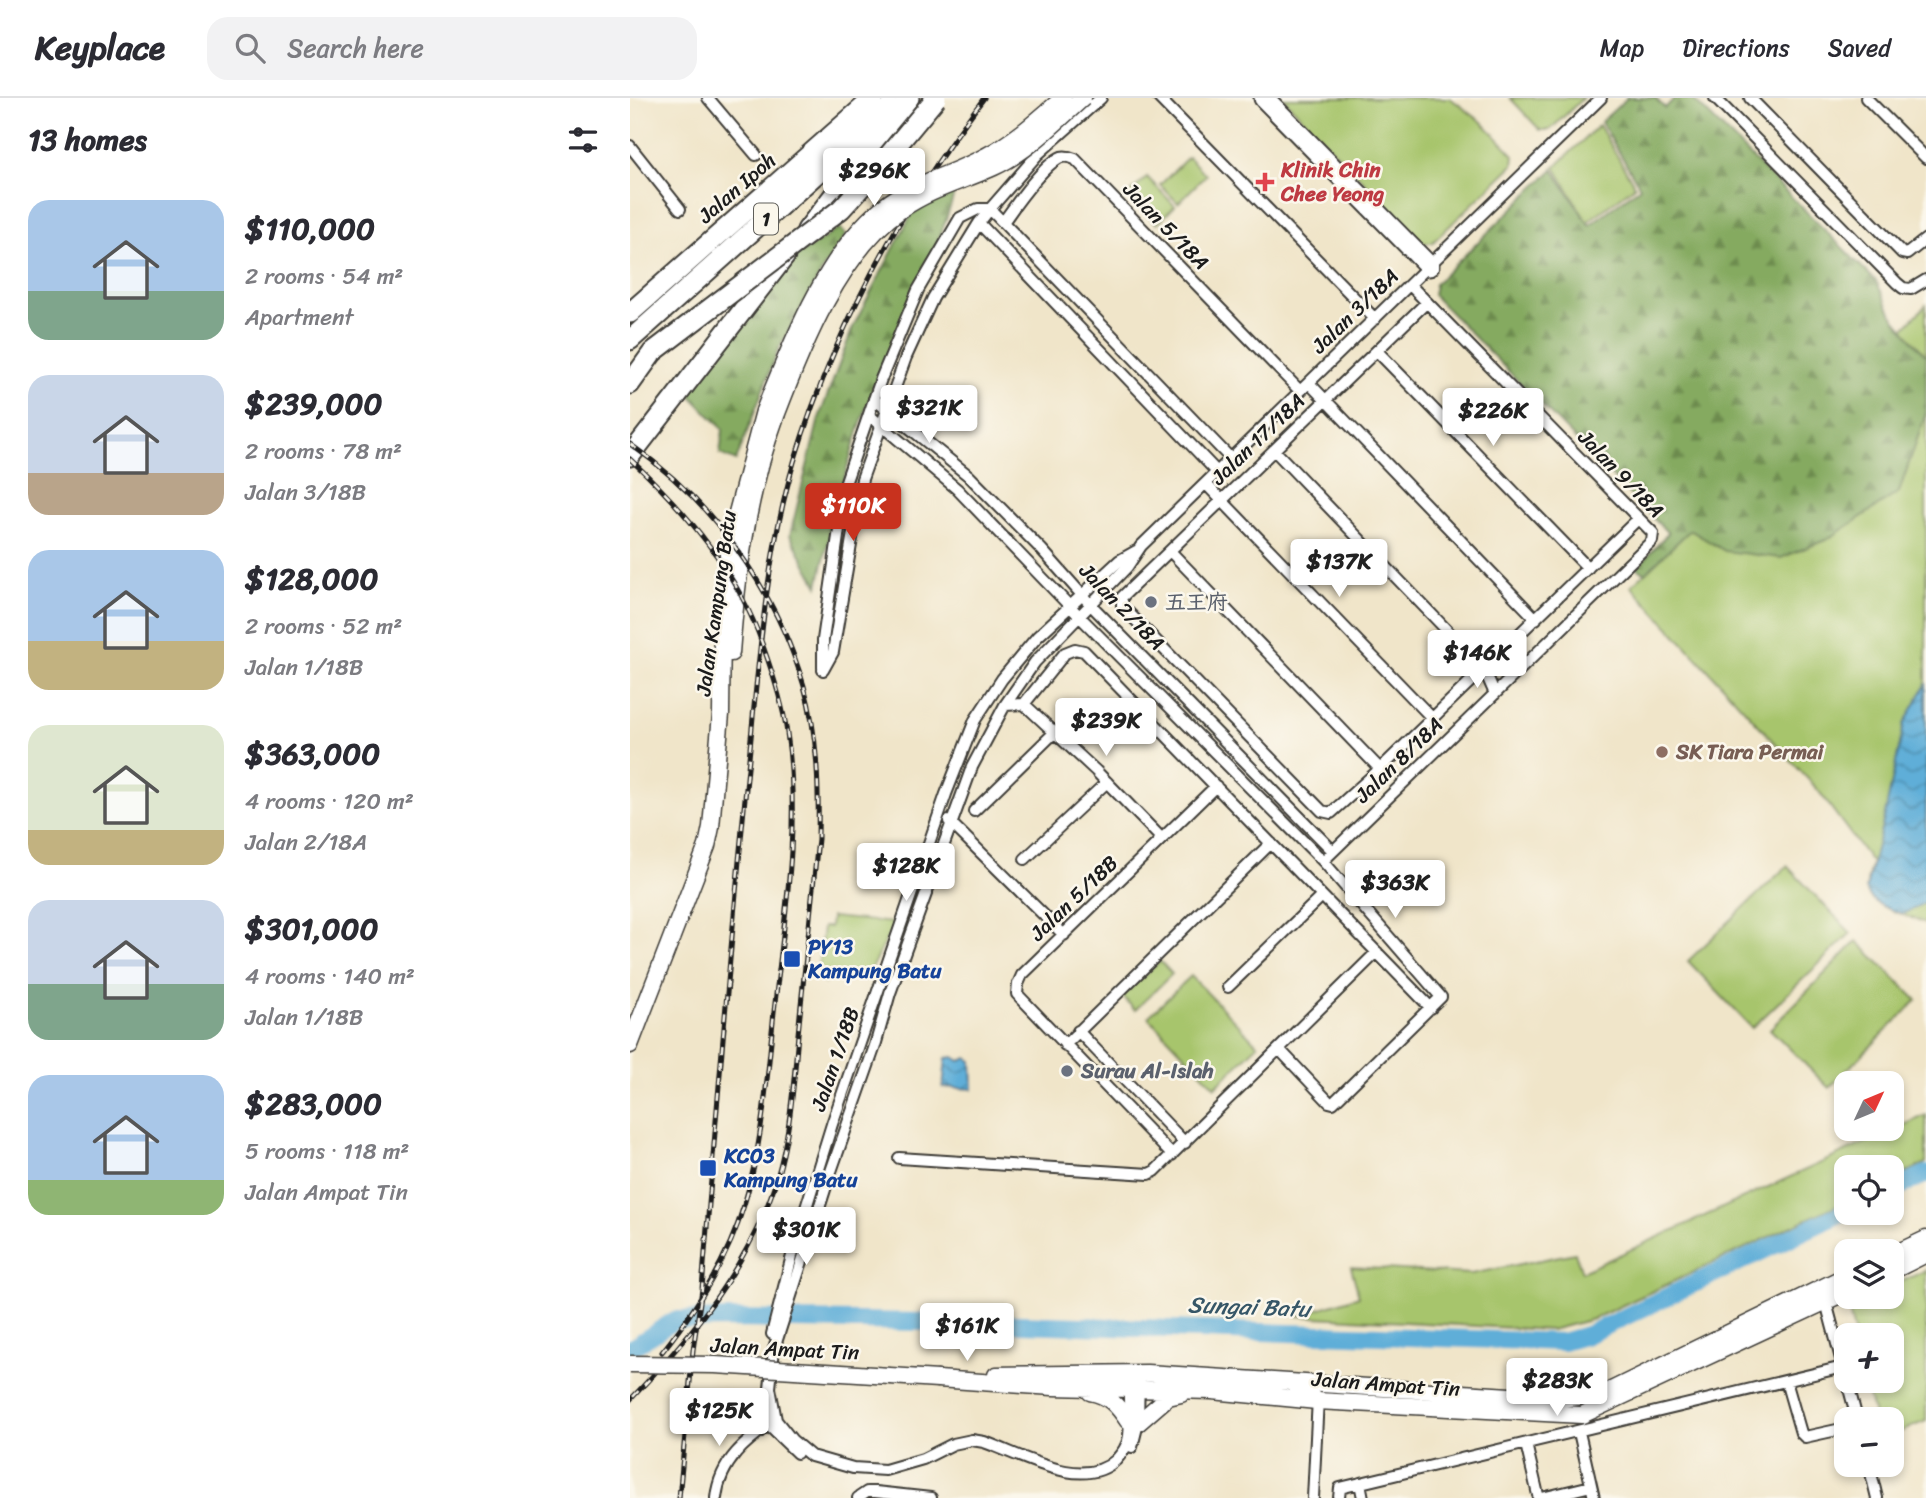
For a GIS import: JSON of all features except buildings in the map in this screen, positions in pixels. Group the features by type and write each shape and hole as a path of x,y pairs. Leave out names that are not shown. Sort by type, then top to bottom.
{"highway":[{"name":"Jalan Ipoh","path":"630,313 874,98"},
{"name":"Jalan Ipoh","path":"630,340 902,98"},
{"path":"630,456 909,98"},
{"path":"630,366 653,352 841,209 936,98"},
{"path":"1264,98 1429,266"},
{"path":"630,384 653,352"}],"street":[{"path":"708,98 755,155"},
{"name":"Jalan Kampung Batu","path":"630,1045 707,846 721,714 722,627 729,543 804,315 845,249 870,219 919,185 984,158 1011,142 1063,98"},
{"name":"Jalan Kampung Batu","path":"770,413 832,291 866,240 901,209 930,192 996,166 1047,129 1083,98"},
{"path":"1101,98 1038,154 990,209 933,298 906,357 862,479 833,652 823,670 822,640 846,481 874,399 918,290 960,218 978,209 990,209 1004,221 1231,459"},
{"path":"1158,98 1375,318"},
{"name":"Jalan 3/18A","path":"1074,611 1127,567 1136,551 1601,98"},
{"path":"1715,98 1897,283 1903,288 1911,289 1926,280"},
{"path":"1750,98 1902,253 1912,252 1926,239"},
{"path":"1866,98 1926,158"},
{"path":"630,146 680,209"},
{"name":"Jalan 5/18A","path":"1004,221 1031,185 1059,158 1067,156 1075,159 1305,387"},
{"path":"979,223 1217,472"},
{"name":"Jalan 9/18A","path":"1410,285 1653,533 1652,541"},
{"name":"Jalan 17/18A","path":"1380,769 1335,811 1322,811 1122,606 1122,597 1427,302"},
{"path":"1098,348 1112,335"},
{"path":"1377,351 1588,568"},
{"path":"1305,387 1325,400 1536,619"},
{"name":"Jalan 2/18A","path":"874,399 969,475 1086,600 1333,851"},
{"name":"Jalan 2/18A","path":"869,415 957,489 1074,611 1323,861 1440,995 1440,999 1431,1008"},
{"path":"1274,450 1484,669 1495,694"},
{"path":"1206,484 1433,719"},
{"path":"1170,551 1380,769 1639,519"},
{"name":"Jalan 8/18A","path":"1323,861 1652,541"},
{"name":"Jalan 1/18B","path":"772,1422 771,1348 875,1046 890,993 972,766 1018,685 1074,611"},
{"name":"Jalan 1/18B","path":"790,1287 797,1235 832,1124 946,794 965,747 988,699 1038,637 1074,611"},
{"path":"826,615 839,617"},
{"path":"1005,705 1024,704 1065,653 1074,649 1084,651 1431,1008 1333,1103 1329,1102 1279,1049"},
{"path":"1018,685 1024,704 1107,782 1162,839"},
{"path":"974,811 1054,733"},
{"path":"1025,859 1107,782"},
{"name":"Jalan 5/18B","path":"1065,1045 1017,994 1022,975 1216,786"},
{"path":"941,813 1064,935"},
{"path":"1172,1154 1065,1045 1271,843"},
{"path":"1228,988 1322,896"},
{"path":"899,1158 1149,1174 1185,1143 1377,952"},
{"path":"1078,1031 1185,1143"},
{"path":"797,1235 810,1237"},
{"path":"1904,1249 1926,1239"},
{"path":"1904,1264 1926,1254"},
{"name":"Jalan Ampat Tin","path":"938,1379 1020,1373 1134,1380 1263,1381 1557,1399 1588,1397 1601,1395 1834,1282"},
{"path":"1769,1312 1820,1297 1826,1301 1834,1331"},
{"name":"Jalan Ampat Tin","path":"630,1364 715,1365 1053,1387 1134,1380 1318,1401 1582,1415 1834,1297"},
{"path":"1339,1498 1340,1488 1360,1483 1786,1381 1834,1376"},
{"path":"716,1498 717,1486 727,1463 741,1447 772,1422 784,1443 806,1460 848,1473 867,1475 902,1472 955,1450 972,1446 983,1447 1056,1475 1087,1478 1110,1472 1123,1461 1133,1446 1134,1380"},
{"path":"1263,1381 1317,1396 1313,1498"},
{"path":"1786,1381 1801,1433 1805,1437 1834,1431"},
{"path":"1053,1387 1106,1396 1133,1422"},
{"path":"1318,1401 1322,1394 1376,1387"},
{"path":"1133,1422 1175,1394 1229,1392"},
{"path":"1579,1432 1594,1498"},
{"path":"1526,1444 1536,1493 1542,1498 1591,1486"},
{"path":"1872,1477 1877,1498"},
{"path":"1360,1483 1363,1498"},
{"path":"858,1498 867,1492 876,1492 931,1498"}],"green space":[{"path":"1283,98 1450,98 1482,122 1514,155 1513,165 1432,243 1423,243"},
{"path":"1510,98 1583,98 1550,130 1540,130"},
{"path":"1627,98 1655,98 1665,108 1675,98 1692,98 1876,281 1894,318 1926,356 1926,413 1899,492 1828,539 1781,558 1725,551 1690,530 1645,573 1637,568 1668,533 1433,295 1435,284 1553,169 1589,225 1640,187 1601,122"},
{"path":"1599,125 1635,186 1587,222 1555,167"},
{"path":"1188,157 1206,175 1178,203 1160,185"},
{"path":"1147,177 1175,206 1157,224 1128,195"},
{"path":"955,190 938,241 865,411 842,485 818,586 790,535 819,418 853,327 912,213"},
{"path":"840,228 846,235 824,267 778,350 736,461 720,454 723,429 689,394 798,255"},
{"path":"1926,305 1926,356 1903,329"},
{"path":"1926,413 1926,923 1892,911 1870,896 1867,884 1872,863 1817,789 1631,586 1690,530 1725,551 1899,492"},
{"path":"1787,866 1851,933 1752,1028 1688,961"},
{"path":"831,917 895,923 866,979 825,975 824,982 818,968 823,927 830,927"},
{"path":"1857,941 1917,1000 1846,1071 1834,1071 1834,1083 1829,1088 1770,1029"},
{"path":"1160,961 1172,974 1135,1010 1122,996"},
{"path":"1191,976 1258,1045 1215,1087 1148,1017"},
{"path":"1926,1115 1926,1163 1904,1174 1904,1155 1838,1155 1869,1141 1904,1141 1904,1125"},
{"path":"1834,1157 1834,1207 1593,1319 1551,1330 1296,1316 1359,1296 1351,1267 1471,1274 1575,1253 1582,1272"},
{"path":"1926,1270 1926,1421 1904,1430 1904,1407 1872,1407 1868,1393 1904,1393 1904,1323 1852,1323 1848,1309 1904,1309 1904,1280"}],"water":[{"path":"1926,684 1926,902 1903,914 1876,902 1866,889 1904,724"},
{"path":"954,1057 960,1061 967,1058 972,1061 973,1089 943,1087 946,1058"}],"waterway":[{"name":"Sungai Batu","path":"1904,1184 1926,1174"},
{"name":"Sungai Batu","path":"630,1349 675,1320 730,1319 990,1323 1563,1342 1587,1335 1834,1217"}],"railway":[{"path":"679,1498 693,1350 702,1289 759,659 769,579 784,501 810,413 872,272 924,183 984,98"},
{"path":"630,444 688,492 714,520 758,582 792,650 804,686 812,724 818,782 818,839 792,1101 780,1168 765,1211 723,1288 670,1357 630,1400"},
{"path":"630,459 691,522 740,593 777,689 787,733 791,768 790,873 764,1110 756,1158 744,1205 720,1264 699,1301 662,1352"}],"place":[{"name":"Klinik Chin Chee Yeong","path":"1265,182"},
{"name":"五王府","path":"1151,602"},
{"name":"SK Tiara Permai","path":"1662,752"},
{"name":"PY13 Kampung Batu","path":"792,959"},
{"name":"Surau Al-Islah","path":"1067,1071"},
{"name":"KC03 Kampung Batu","path":"708,1168"}]}
